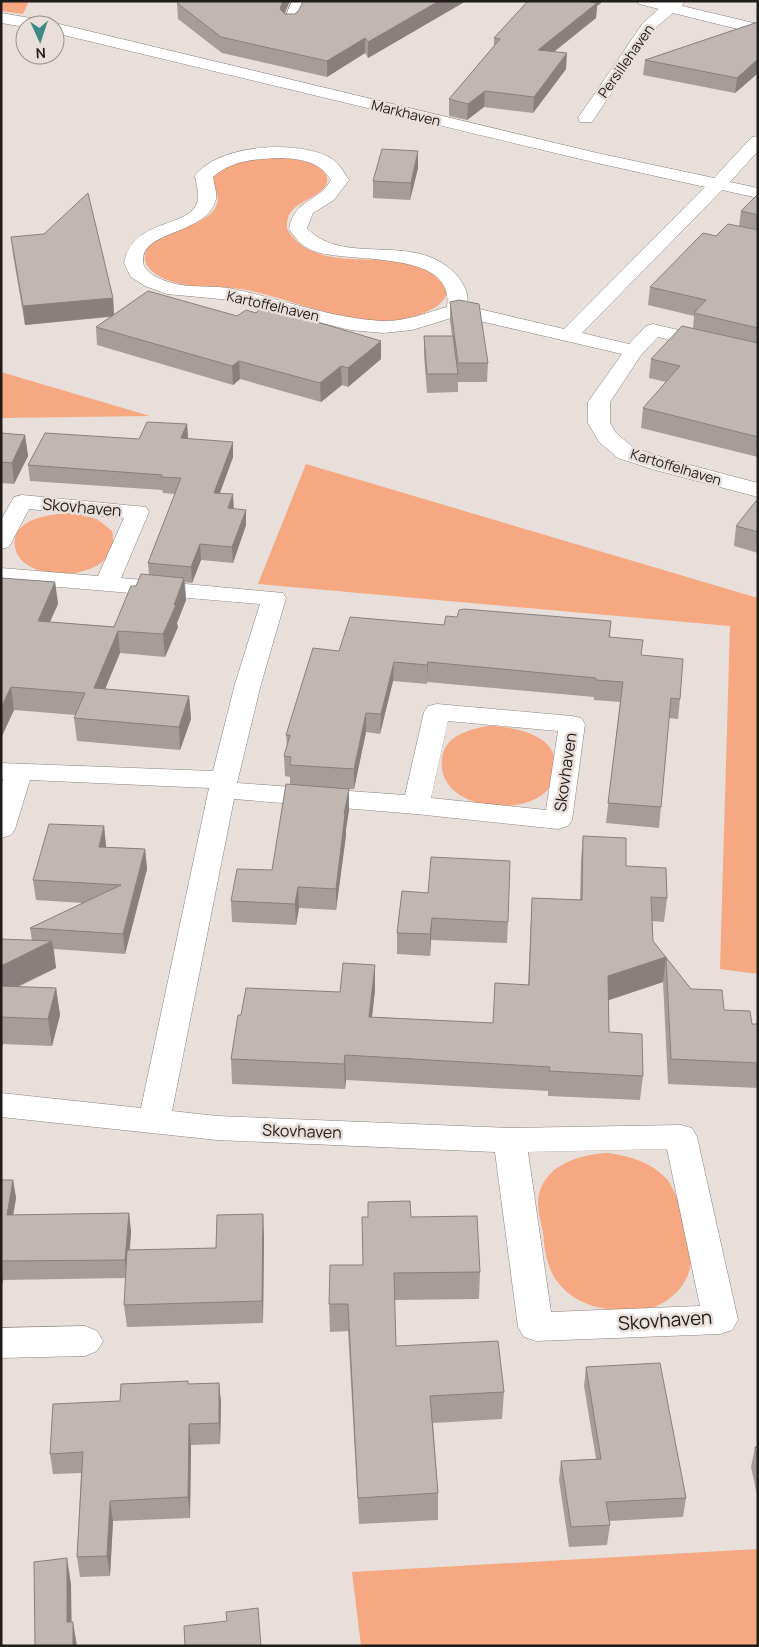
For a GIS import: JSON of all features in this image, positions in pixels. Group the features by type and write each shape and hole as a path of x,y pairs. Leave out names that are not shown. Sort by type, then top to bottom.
{"street":[{"path":"290,25 300,1"},
{"name":"Persillehaven","path":"644,1 674,4 758,29"},
{"name":"Persillehaven","path":"586,118 648,26 674,4"},
{"path":"1,18 15,20"},
{"name":"Markhaven","path":"65,30 432,119 758,193"},
{"path":"569,335 758,141"},
{"name":"Kartoffelhaven","path":"457,310 458,294 448,275 430,263 405,257 347,253 321,247 308,240 298,228 299,218 307,207 333,191 340,180 332,167 313,158 294,153 268,152 246,155 226,160 214,166 204,176 208,197 204,208 188,222 149,238 140,245 133,263 138,273 152,282 174,290 231,294 350,324 383,327 412,324 457,310 634,351"},
{"name":"Kartoffelhaven","path":"758,355 653,330 634,351 599,402 599,423 606,437 626,453 663,465 758,490"},
{"name":"Skovhaven","path":"1,542 22,502 138,512 106,584"},
{"path":"1,575 274,598 248,684 223,785 154,1122"},
{"name":"Skovhaven","path":"1,829 10,772 223,785 558,820 572,724 437,712 416,805"},
{"name":"Skovhaven","path":"1,1105 227,1129 510,1140 681,1137 720,1320 536,1328 510,1140"},
{"path":"1,1343 85,1341"}],"shaded area":[{"path":"1,1 29,1 23,14 1,11"},
{"path":"268,157 311,163 319,167 327,178 327,184 322,190 298,206 289,215 287,229 301,245 318,253 338,258 401,262 420,266 445,284 447,290 442,302 434,308 412,317 389,321 365,320 317,310 247,290 185,285 161,277 148,267 145,255 147,248 152,243 158,238 198,222 215,209 218,199 212,180 216,173 232,163"},
{"path":"1,372 150,416 1,418"},
{"path":"306,464 758,598 758,974 720,969 730,626 258,584"},
{"path":"72,513 97,519 112,531 112,549 101,563 84,571 64,574 43,572 26,564 16,552 16,534 21,528 26,523 41,517"},
{"path":"487,726 529,733 547,745 553,753 555,763 553,778 550,786 540,796 525,803 507,806 487,805 469,800 454,790 444,777 442,759 447,745 458,735"},
{"path":"608,1153 639,1161 660,1172 671,1185 676,1195 684,1221 690,1248 690,1268 684,1284 663,1303 654,1307 614,1310 590,1305 569,1294 560,1285 553,1275 547,1260 538,1203 540,1191 545,1180 562,1165 573,1160 585,1156"},
{"path":"758,1549 758,1646 361,1646 352,1572"}],"building":[{"path":"179,1 283,1 280,9 285,14 295,14 303,1 439,1 368,42 365,38 327,61 221,37 177,3"},
{"path":"528,1 585,1 597,3 538,50 567,53 534,97 485,91 468,104 449,99 500,39 494,38"},
{"path":"758,22 758,59 737,78 645,60"},
{"path":"382,149 418,151 411,183 373,181"},
{"path":"88,193 113,298 23,306 11,237 44,234"},
{"path":"758,194 758,215 741,211"},
{"path":"728,224 758,230 758,328 694,313 706,300 650,287 703,233 716,236"},
{"path":"148,291 237,316 246,310 256,313 260,309 280,315 283,312 381,341 348,368 341,366 320,383 239,361 232,366 96,327"},
{"path":"459,300 479,304 488,363 458,363 450,302"},
{"path":"682,326 758,343 758,437 643,408 680,366 651,359"},
{"path":"424,336 453,336 458,374 427,374"},
{"path":"147,422 187,424 181,438 233,442 214,493 233,494 228,508 246,510 232,547 200,544 191,567 148,563 181,478 28,465 45,433 139,439"},
{"path":"1,433 25,435 12,463 1,462"},
{"path":"756,501 758,502 758,532 736,526"},
{"path":"141,574 184,578 174,605 176,605 163,634 118,631 94,688 189,696 179,727 74,718 85,693 11,687 1,708 1,578 55,582 38,621 114,627 131,586 136,586"},
{"path":"459,610 611,621 609,637 643,640 641,655 683,659 680,699 671,698 661,807 608,803 623,682 596,680 596,678 428,662 427,665 394,662 381,714 366,713 354,769 290,765 291,757 284,756 290,735 286,735 313,648 339,651 350,617 444,625 446,616 457,617"},
{"path":"286,784 349,789 344,814 336,889 298,887 295,904 231,901 237,869 272,870"},
{"path":"49,824 104,826 99,847 145,849 123,934 30,928 121,885 33,880"},
{"path":"583,836 626,838 626,866 666,868 667,898 651,897 653,941 666,957 608,976 609,1032 642,1034 643,1076 549,1071 550,1067 345,1055 344,1064 231,1059 238,1015 241,1015 246,988 340,992 343,963 375,965 369,1017 493,1023 495,983 529,985 532,898 582,900"},
{"path":"431,857 510,861 508,922 432,918 430,934 397,933 402,891 428,893"},
{"path":"1,939 52,941 1,966"},
{"path":"666,957 691,989 722,990 724,1010 750,1011 752,1024 758,1024 758,1063 671,1059"},
{"path":"1,986 56,988 48,1019 1,1017"},
{"path":"1,1180 13,1180 7,1215 129,1213 125,1260 1,1261"},
{"path":"410,1201 411,1217 477,1216 480,1272 394,1273 396,1346 498,1341 504,1392 430,1396 438,1493 358,1498 348,1304 329,1304 330,1265 363,1265 362,1217 368,1217 368,1202"},
{"path":"263,1214 262,1301 124,1305 127,1250 216,1248 217,1215"},
{"path":"660,1363 686,1498 606,1502 610,1525 571,1527 561,1461 601,1459 586,1367"},
{"path":"188,1381 188,1384 219,1383 219,1423 189,1424 188,1497 110,1501 107,1556 77,1557 83,1452 50,1454 53,1404 120,1401 121,1384"},
{"path":"755,1447 758,1447 758,1459"},
{"path":"67,1558 67,1622 73,1622 73,1646 35,1646 34,1562"},
{"path":"258,1608 261,1646 185,1646 184,1626 227,1621 226,1612"}]}
